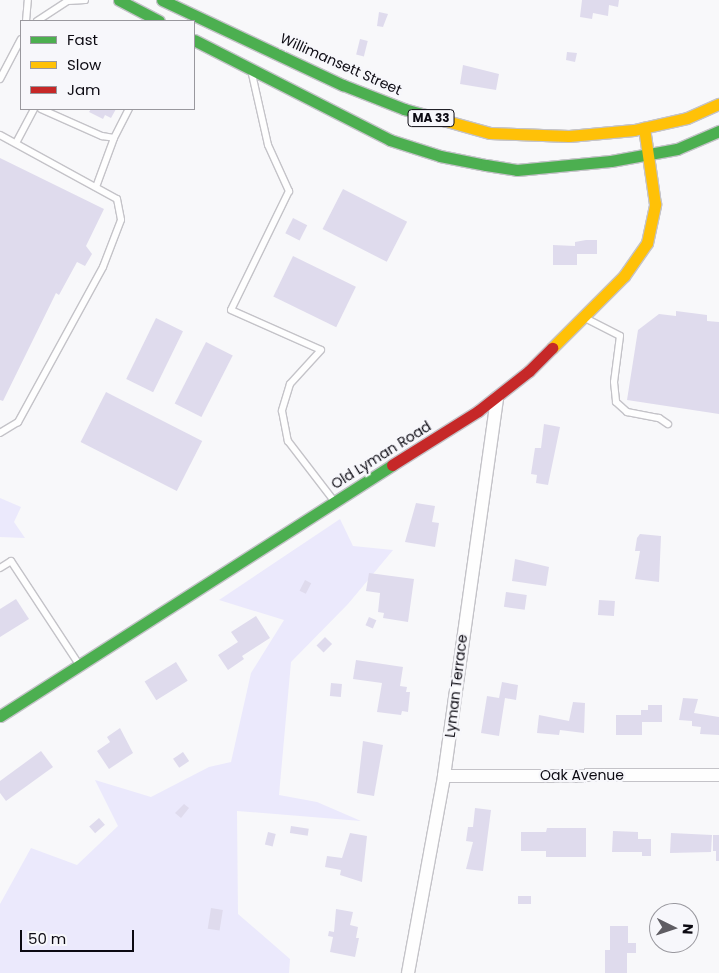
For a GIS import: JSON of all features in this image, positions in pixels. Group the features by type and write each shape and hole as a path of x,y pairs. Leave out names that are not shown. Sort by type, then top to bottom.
{"main road":[{"path":"119,0 157,20"},
{"name":"Willimansett Street","path":"162,0 343,85 440,121 490,133 540,136 644,128 687,118 719,104"},
{"name":"MA 33","path":"195,41 390,140 440,156 517,170 649,156 677,150 719,131"},
{"name":"Old Lyman Road","path":"0,716 497,398 584,318 624,276 652,232 655,204 644,128"}],"street":[{"name":"Lyman Terrace","path":"408,973 444,776 497,398"},
{"name":"Oak Avenue","path":"444,776 719,775"}],"lane":[{"path":"26,20 28,0"},
{"path":"39,20 68,2 85,0"},
{"path":"0,79 20,41"},
{"path":"250,70 268,145 289,191 231,310 321,350 290,384 282,411 288,441 335,502"},
{"path":"16,143 33,110"},
{"path":"43,110 102,136 114,138"},
{"path":"96,187 114,138 128,110"},
{"path":"0,135 117,199 121,220 103,267 18,422 0,434"},
{"path":"584,318 620,336 614,382 616,402 627,412 659,418 668,424"},
{"path":"0,568 11,561 79,664"}],"shaded area":[{"path":"0,498 21,507 14,522 25,538 0,537"},
{"path":"340,519 353,546 393,550 348,604 291,662 279,795 317,802 361,821 237,811 238,914 290,959 289,973 0,973 0,904 31,848 77,865 118,826 95,780 151,797 209,767 231,762 251,673 284,620 219,600"}],"building":[{"path":"582,0 619,0 618,7 609,5 608,16 593,13 592,19 580,17"},
{"path":"379,12 388,14 383,27 377,26"},
{"path":"360,39 368,41 364,56 356,55"},
{"path":"567,52 577,53 575,62 566,60"},
{"path":"463,65 499,74 496,90 460,84"},
{"path":"90,110 115,110 111,118 105,115 103,119 89,112"},
{"path":"0,158 104,209 86,246 92,254 85,266 77,262 59,295 56,293 3,401 0,400"},
{"path":"343,189 407,222 387,262 323,229"},
{"path":"293,218 307,225 300,240 285,233"},
{"path":"597,240 597,254 577,254 577,265 553,265 553,245 575,246 575,242"},
{"path":"293,256 356,287 336,327 273,296"},
{"path":"676,311 707,315 707,321 719,322 719,414 627,400 638,330 659,314 676,316"},
{"path":"156,318 183,331 153,392 126,379"},
{"path":"206,342 233,356 201,417 175,403"},
{"path":"106,392 202,441 177,491 81,442"},
{"path":"544,424 560,427 548,485 536,483 537,475 531,474 535,448 541,448"},
{"path":"416,503 435,506 432,522 439,523 435,547 405,542"},
{"path":"640,534 661,536 659,582 635,579 640,551 635,551 637,538"},
{"path":"515,559 549,567 546,586 512,581"},
{"path":"369,573 414,579 408,622 383,618 384,613 378,612 380,593 366,591"},
{"path":"305,580 311,583 306,594 300,591"},
{"path":"506,592 527,595 525,610 504,607"},
{"path":"16,599 29,619 0,637 0,609"},
{"path":"599,600 615,601 614,616 598,615"},
{"path":"256,616 270,638 242,656 244,659 228,670 218,655 238,642 231,632"},
{"path":"369,617 376,620 373,628 365,625"},
{"path":"325,637 332,644 324,653 317,645"},
{"path":"356,660 403,667 400,686 407,687 406,692 410,692 408,712 402,711 401,715 377,712 382,683 353,679"},
{"path":"176,662 188,681 156,700 145,682"},
{"path":"502,682 518,685 516,700 505,698 499,736 481,733 487,696 499,698"},
{"path":"331,683 342,684 341,697 330,696"},
{"path":"683,698 698,699 694,713 719,717 719,735 700,734 701,727 692,726 692,721 679,720"},
{"path":"573,702 585,703 584,733 560,730 559,735 537,733 539,715 569,721"},
{"path":"648,705 662,705 662,722 642,722 642,735 616,735 616,715 641,715 641,710 648,710"},
{"path":"120,728 133,753 109,769 97,751 110,742 107,737"},
{"path":"363,741 383,745 374,796 357,793"},
{"path":"41,751 53,767 6,801 0,793 0,781"},
{"path":"183,752 189,761 179,768 173,759"},
{"path":"184,804 189,808 181,818 175,813"},
{"path":"475,808 491,810 483,871 466,869 473,842 466,841 468,827 473,827"},
{"path":"99,818 105,825 95,833 89,827"},
{"path":"291,826 309,829 308,836 290,833"},
{"path":"547,828 586,828 586,857 546,857 546,851 521,851 521,832 546,832"},
{"path":"613,831 638,832 638,839 651,839 651,856 642,856 642,852 612,852"},
{"path":"268,832 276,834 273,847 265,845"},
{"path":"350,833 367,836 362,882 340,875 341,870 325,867 327,856 342,858"},
{"path":"671,833 712,835 711,852 670,853"},
{"path":"713,835 719,835 719,861 716,861 716,851 713,851"},
{"path":"518,896 531,896 531,904 518,904"},
{"path":"211,908 223,910 220,931 208,929"},
{"path":"336,909 353,912 350,925 358,927 356,938 359,938 355,957 330,952 333,937 328,936 329,931 334,932"},
{"path":"610,926 628,926 628,943 636,943 636,953 627,953 627,973 605,973 605,950 610,950"}],"traffic: fast":[{"path":"119,0 157,20"},
{"path":"162,0 343,85 404,109 443,120"},
{"path":"195,41 390,140 440,156 486,165 517,170 611,161 677,149 719,131"},
{"path":"0,716 392,465"}],"traffic: slow":[{"path":"443,120 490,133 569,136 634,130 687,118 719,104"},
{"path":"552,348 624,276 647,243 655,204 644,128"}],"traffic: jam":[{"path":"392,465 478,411 529,371 552,348"}]}
